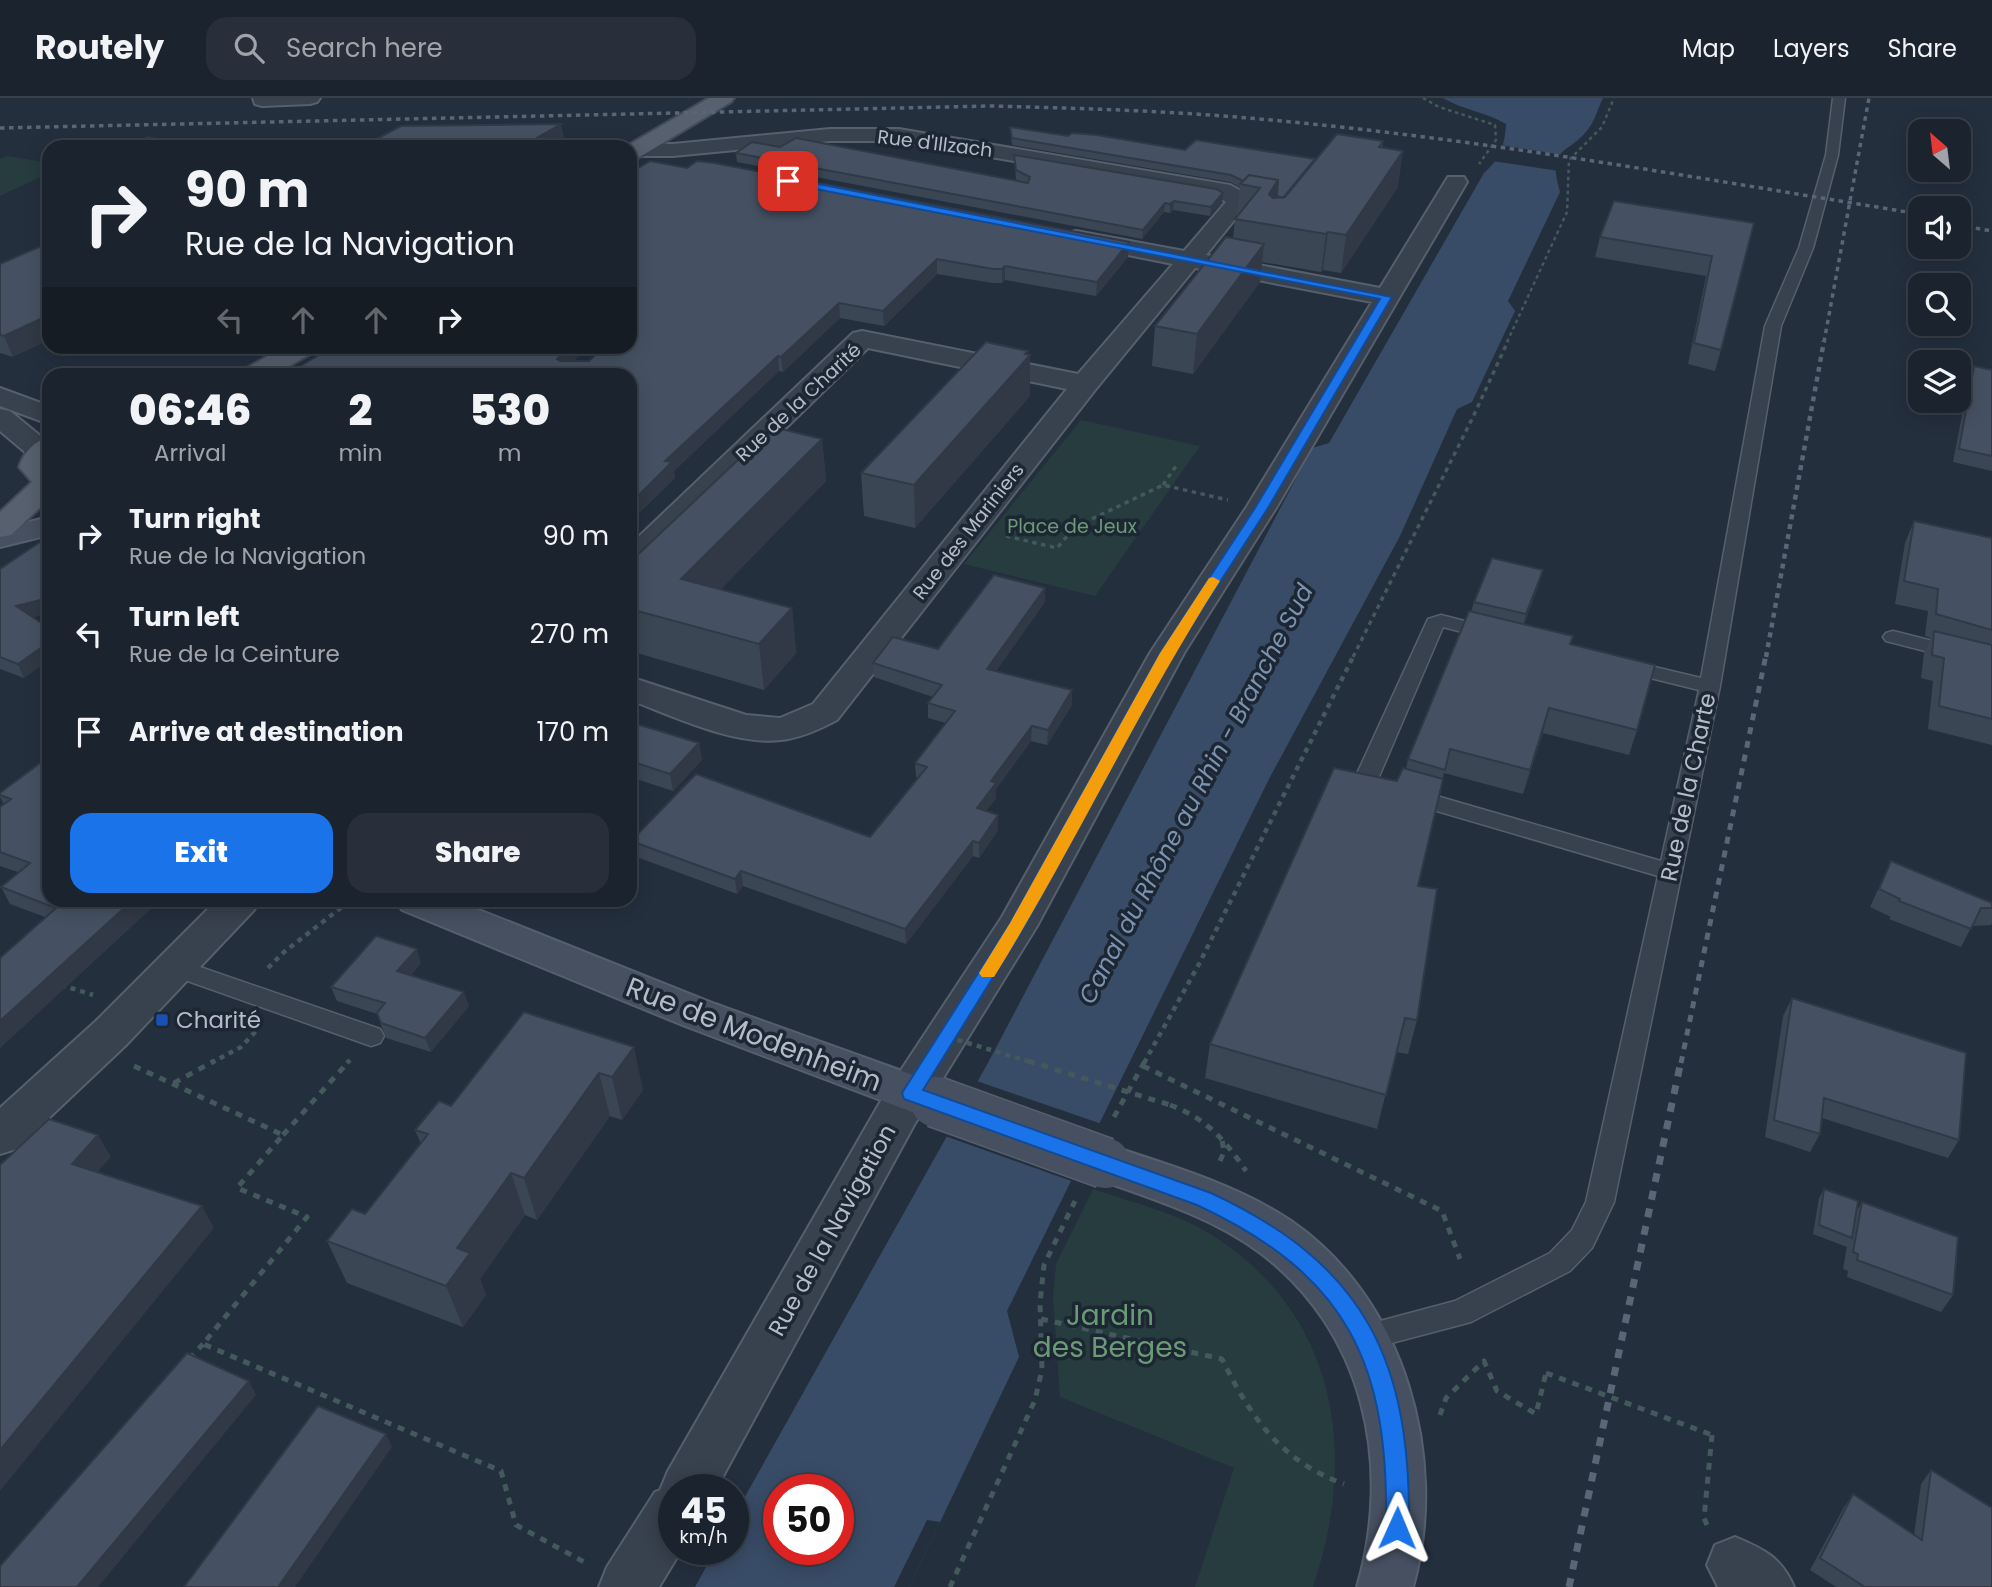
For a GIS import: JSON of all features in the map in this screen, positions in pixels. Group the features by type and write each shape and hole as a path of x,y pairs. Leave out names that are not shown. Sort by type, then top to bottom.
{"main road":[{"path":"637,148 724,98"},
{"path":"267,368 291,354"},
{"path":"0,528 42,472"},
{"path":"0,538 42,528"},
{"name":"Rue de Modenheim","path":"433,907 701,1016 1204,1199 1245,1218 1300,1256 1342,1299 1365,1337 1388,1398 1398,1476 1397,1528 1385,1587"}],"street":[{"path":"262,100 310,98"},
{"name":"Rue d'Illzach","path":"637,151 830,135 899,135 1195,185 1239,201"},
{"path":"637,152 723,168"},
{"name":"Rue de la Navigation","path":"695,1474 890,1127 923,1098 948,1037 1017,926 1167,653 1261,508 1457,182"},
{"name":"Rue des Mariniers","path":"637,690 754,730 781,729 808,721 825,712 1085,384 1239,201"},
{"path":"1050,233 1387,297"},
{"name":"Rue de la Charité","path":"637,555 862,339 1085,384"},
{"path":"0,397 42,413"},
{"path":"0,416 42,460"},
{"path":"0,1136 136,1009 233,907"},
{"path":"628,1587 658,1537"}],"lane":[{"name":"Rue de la Charte","path":"1365,1337 1461,1313 1560,1262 1582,1239 1600,1202 1710,686 1773,326 1806,248 1832,155 1837,99"},
{"path":"1507,637 1441,621 1435,624 1366,778 1370,784 1671,872"},
{"path":"1893,638 1992,662"},
{"path":"1600,660 1710,686"},
{"path":"174,967 371,1036"}],"path":[{"path":"1423,98 1439,107 1495,125 1496,140 1483,161 1457,182"},
{"path":"950,1587 1035,1400 1042,1369 1044,1265 1143,1066 1199,964 1473,417 1567,212 1569,160 1602,127 1614,98"},
{"path":"1000,535 1057,548 1075,527 1163,485 1176,467"},
{"path":"1163,485 1261,508"},
{"path":"246,991 284,952 342,907"},
{"path":"49,982 136,1009"},
{"path":"173,1084 241,1047 282,1004"},
{"path":"185,1364 307,1217 237,1188 371,1036"},
{"path":"948,1037 1190,1111 1214,1126 1252,1180"},
{"path":"96,1048 282,1135"},
{"path":"1143,1066 1282,1134 1335,1156 1442,1211 1460,1259"},
{"path":"1215,1172 1224,1152 1221,1136"},
{"path":"1041,1320 1222,1359 1236,1391 1277,1445 1300,1466 1322,1478 1345,1484"},
{"path":"203,1344 501,1471 516,1525 628,1587"},
{"path":"1484,1360 1497,1391 1536,1413 1546,1373 1712,1436 1704,1518"}],"green space":[{"path":"7,156 42,162 42,176 0,196 0,159"},
{"name":"Place de Jeux","path":"1081,420 1200,446 1095,596 964,564"},
{"name":"Jardin des Berges","path":"1093,1189 1166,1213 1207,1232 1251,1264 1285,1302 1310,1343 1326,1388 1334,1436 1334,1485 1327,1536 1313,1587 1195,1587 1234,1468 1060,1397 1053,1296 1056,1264"}],"water":[{"name":"Canal du Rhône au Rhin - Branche Sud","path":"1443,98 1603,98 1589,128 1558,158 1556,177 1560,192 1508,301 1515,311 1472,402 1457,409 1400,536 1269,779 1007,1311 1019,1357 909,1587 695,1587 707,1565 749,1565 749,1489 989,1061 1312,448 1329,443 1484,173 1498,157 1506,124"}],"pier":[{"path":"1500,145 1564,155 1559,171 1492,161"},
{"path":"974,1080 1102,1124 1074,1182 942,1135"},
{"path":"927,1520 940,1522 909,1587 894,1587"}],"building":[{"path":"561,124 533,140 374,140 401,126"},
{"path":"1010,127 1068,136 1072,133 1097,135 1185,150 1196,140 1315,159 1283,198 1277,196 1278,180 1249,175 1243,181 1231,175 1012,138"},
{"path":"1337,134 1383,141 1379,147 1403,151 1346,235 1235,219 1260,188 1240,184 1249,175 1278,180 1269,194 1273,198 1285,197"},
{"path":"796,138 1028,183 1030,177 1016,170 1014,155 1216,189 1223,193 1211,207 1174,201 1165,203 1143,230 736,153 752,142 780,147"},
{"path":"650,161 687,168 697,161 714,163 1129,242 1097,282 1005,266 1002,269 993,269 937,259 883,311 839,303 665,461 672,462 637,497 637,368 297,368 321,354 562,354 557,359 560,361 589,361 596,354 637,354 637,169"},
{"path":"1614,201 1754,223 1721,350 1694,343 1712,256 1600,237"},
{"path":"1226,237 1264,244 1197,334 1155,326"},
{"path":"42,248 42,318 4,336 0,335 0,264"},
{"path":"986,342 1028,351 1025,354 1030,355 914,485 861,473"},
{"path":"1974,366 1992,370 1992,456 1959,449 1966,413 1971,413"},
{"path":"773,427 822,439 681,579 792,608 759,644 637,611 637,555"},
{"path":"1914,521 1992,538 1992,630 1936,614 1938,589 1904,581"},
{"path":"42,541 42,600 16,606 42,623 42,647 18,664 0,657 0,569"},
{"path":"1492,558 1543,570 1526,614 1474,602"},
{"path":"994,575 1045,588 987,669 1072,690 1048,730 1032,726 991,781 996,783 977,808 998,815 979,843 973,841 905,929 741,871 735,879 637,843 637,835 696,774 870,837 927,767 915,763 955,711 928,703 942,685 873,663 893,637 938,649"},
{"path":"1469,611 1573,636 1570,644 1655,665 1637,730 1549,708 1530,770 1450,749 1445,770 1408,759"},
{"path":"1934,631 1992,645 1992,719 1939,706 1944,658 1932,655"},
{"path":"637,724 699,743 670,774 637,763"},
{"path":"42,762 42,903 1,887 30,863 0,852 0,807 11,799 0,793"},
{"path":"1334,768 1397,781 1403,768 1443,779 1418,886 1437,889 1417,1020 1405,1018 1386,1095 1210,1044"},
{"path":"1891,861 1992,903 1992,908 1981,908 1971,929 1899,901 1900,899 1879,889"},
{"path":"53,907 125,907 0,1021 0,958 56,908"},
{"path":"376,936 417,949 397,971 464,992 425,1038 381,1023 377,1013 385,1003 331,987"},
{"path":"1792,998 1966,1053 1959,1140 1824,1098 1820,1134 1774,1120"},
{"path":"524,1012 634,1047 612,1077 599,1073 524,1178 511,1173 457,1248 470,1253 446,1286 327,1241 352,1209 365,1214 428,1134 415,1130 439,1101 451,1106"},
{"path":"49,1119 98,1135 72,1164 202,1206 0,1450 0,1165"},
{"path":"1824,1189 1858,1201 1852,1238 1819,1225"},
{"path":"1862,1202 1958,1237 1953,1295 1857,1260 1858,1254 1853,1252"},
{"path":"187,1353 249,1381 77,1587 0,1587 0,1566"},
{"path":"318,1406 386,1434 278,1587 184,1587"},
{"path":"1931,1470 1992,1508 1992,1587 1865,1587 1820,1558 1853,1494 1922,1540"}],"railway":[{"path":"1850,202 1869,98"},
{"path":"0,128 990,106 1136,111 1311,124 1485,145 1850,202"},
{"path":"1824,342 1850,202"},
{"path":"1850,202 1908,212"},
{"path":"1971,227 1992,231"},
{"path":"1766,657 1824,341"},
{"path":"1681,1063 1766,655"},
{"path":"1569,1587 1681,1061"}],"slow traffic":[{"path":"988,973 1017,926 1167,653 1213,581"}],"place":[{"name":"Charité","path":"162,1020"}],"route":[{"path":"788,181 1188,261 1387,297 1261,508 1167,653 1017,926 911,1093 1204,1199 1245,1218 1300,1256 1342,1299 1365,1337 1378,1368 1393,1423 1398,1476 1397,1528"}]}
